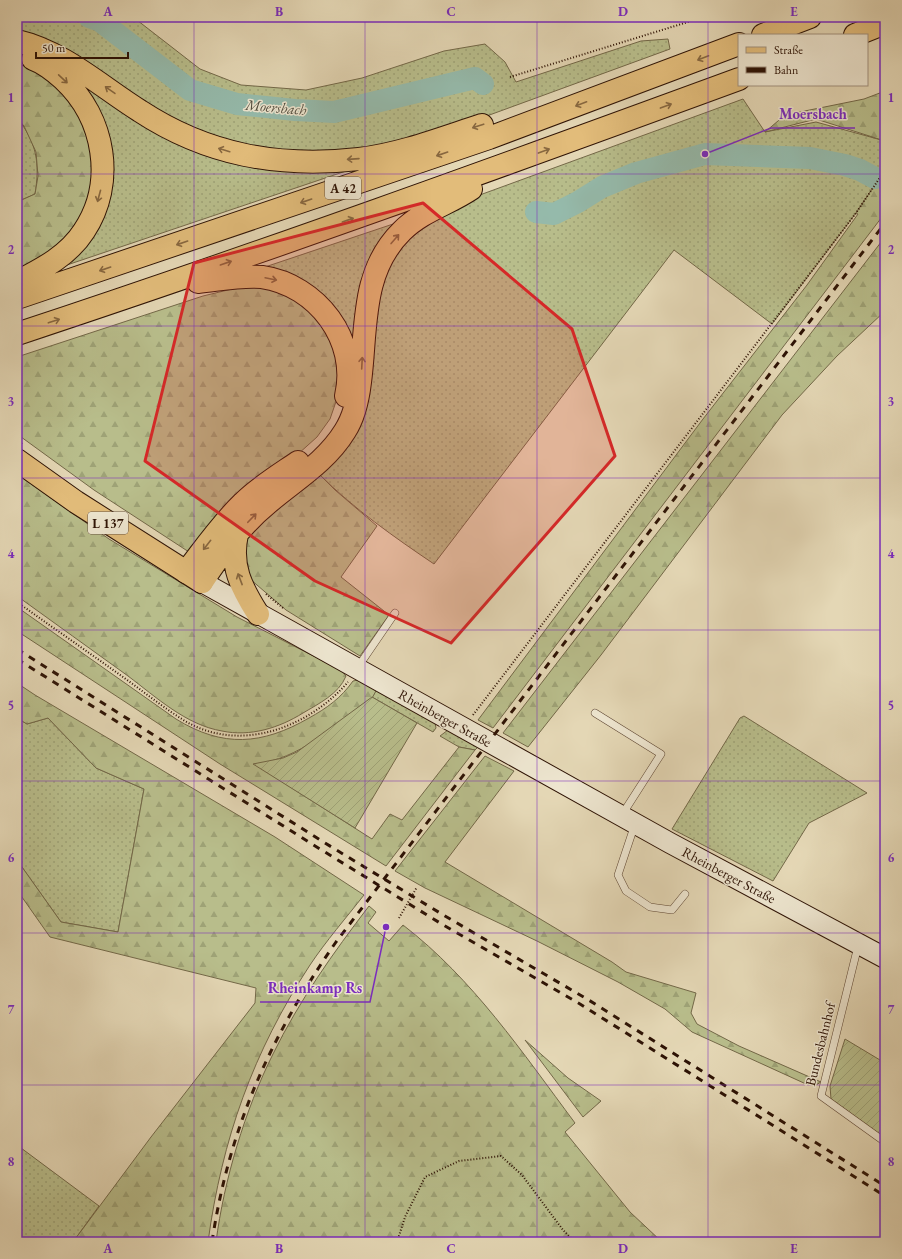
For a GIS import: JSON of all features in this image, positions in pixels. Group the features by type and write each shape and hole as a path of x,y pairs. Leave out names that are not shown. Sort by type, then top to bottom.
{"main road":[{"path":"765,34 810,17"},
{"path":"858,34 885,24"},
{"path":"17,41 32,45 62,59 139,110 185,137 229,152 259,158 294,162 360,159 402,149 488,122 544,118"},
{"name":"A 42","path":"17,298 279,211 544,118 738,44"},
{"path":"17,53 38,61 55,72 74,90 89,111 96,128 102,150 104,170 95,210 84,231 73,245 56,261 17,282"},
{"name":"A 42","path":"17,334 163,286 507,164 738,79"},
{"path":"194,577 268,503 321,461 335,446 346,430 354,413 359,395 367,302 371,283 382,258 390,245 402,231 417,219 462,195 507,164"},
{"path":"163,286 251,277 282,282 298,289 326,312 334,325 346,355 348,374 347,391 343,408 326,437 312,452 243,503 224,524 194,577"},
{"name":"Rheinberger Straße","path":"17,460 76,502 194,577 258,614 629,821 885,958"},
{"path":"237,534 234,550 235,563 240,580 258,614"}],"lane":[{"path":"357,669 363,658 395,613"},
{"path":"594,713 661,754 627,807 629,821 618,875 626,891 650,907 672,910 685,894"},
{"name":"Bundesbahnhof","path":"859,944 821,1096 885,1142"}],"path":[{"path":"510,77 704,17"},
{"path":"471,719 856,213 885,170"},
{"path":"17,602 186,721 218,734 246,736 260,735 292,723 332,699 357,669"},
{"path":"399,918 417,887"},
{"path":"397,1242 405,1217 425,1177 459,1161 501,1156 522,1175 575,1242"}],"highlighted area":[{"path":"423,203 572,329 615,456 451,643 315,581 145,461 194,263"}],"green space":[{"path":"17,17 133,17 200,69 241,85 306,90 362,78 444,51 485,44 505,62 516,82 641,41 668,39 670,49 484,117 405,143 333,153 287,153 214,140 17,39"},
{"path":"41,54 172,139 355,168 58,268"},
{"path":"17,63 47,76 75,104 96,161 91,205 66,242 17,273 17,202 35,194 38,176 36,152 24,126 17,118"},
{"path":"885,91 885,141 816,119 765,132 785,115 864,99"},
{"path":"743,99 765,132 816,122 885,141 885,170 856,213 772,324 674,250 434,564 360,511 319,474 354,435 378,295 391,259 421,225 477,196"},
{"path":"17,118 24,127 33,145 37,163 37,173 35,194 17,202"},
{"path":"885,170 885,213 493,728 478,720 703,419 807,285 858,214 856,213"},
{"path":"408,219 397,232 358,362 256,270"},
{"path":"885,237 885,311 837,356 782,415 601,655 528,747 503,733"},
{"path":"253,287 274,288 306,302 334,341 340,390 330,419 317,437 189,552 94,490 17,434 17,357 203,296 232,289"},
{"path":"17,474 109,539 237,617 341,670 346,676 343,682 328,698 294,718 274,727 254,732 233,733 209,728 196,723 172,709 17,596"},
{"path":"319,474 335,490 377,526 341,577 389,615 360,656 286,610 250,579 243,566 244,544 255,525"},
{"path":"17,607 176,719 210,735 226,739 242,740 259,738 275,734 292,727 322,710 339,698 353,681 358,680 377,689 371,700 316,740 286,756 254,764 372,839 390,814 402,820 459,747 475,750 386,866 220,764 17,631"},
{"path":"17,683 275,837 364,895 329,938 310,965 272,1030 256,1064 231,1132 214,1204 208,1242 73,1242 151,1137 255,1003 256,988 50,937 17,890 17,860 61,922 118,932 144,789 96,768 48,718 27,724 17,718"},
{"path":"377,689 435,723 436,728 433,732 372,697"},
{"path":"372,697 417,723 355,828 253,764 283,758 297,752"},
{"path":"744,716 867,793 809,823 773,881 672,829 740,718"},
{"path":"17,718 27,724 48,718 96,768 144,789 118,932 61,922 17,860"},
{"path":"448,730 478,747 475,750 459,747 440,736"},
{"path":"485,756 514,771 445,862 612,962 626,972 696,993 691,1013 697,1024 739,1046 821,1082 816,1085 806,1084 692,1032 665,1009 618,982 537,941 425,888 395,871"},
{"path":"369,906 376,912 368,923 389,941 403,925 428,946 474,993 516,1043 575,1123 565,1132 630,1212 662,1242 216,1242 224,1194 237,1146 253,1098 273,1054 305,996"},
{"path":"845,1039 885,1063 885,1138 831,1099 830,1086"},
{"path":"525,1040 568,1078 601,1101 583,1117"},
{"path":"17,1145 99,1206 73,1242 17,1242"}],"waterway":[{"name":"Moersbach","path":"89,17 100,21 190,90 237,104 295,110 334,112 475,78 483,84"},
{"name":"Moersbach","path":"536,212 554,214 578,202 602,187 636,173 705,154 810,158 845,165 860,170 875,178"}],"railway":[{"path":"212,1242 229,1160 241,1122 272,1049 312,977 336,942 885,223"},
{"path":"17,649 325,843 445,916 587,999 885,1186"},
{"path":"17,659 440,923 580,1004 885,1196"}],"place":[{"name":"Moersbach","path":"705,154"},
{"name":"Rheinkamp Rs","path":"386,927"}]}
